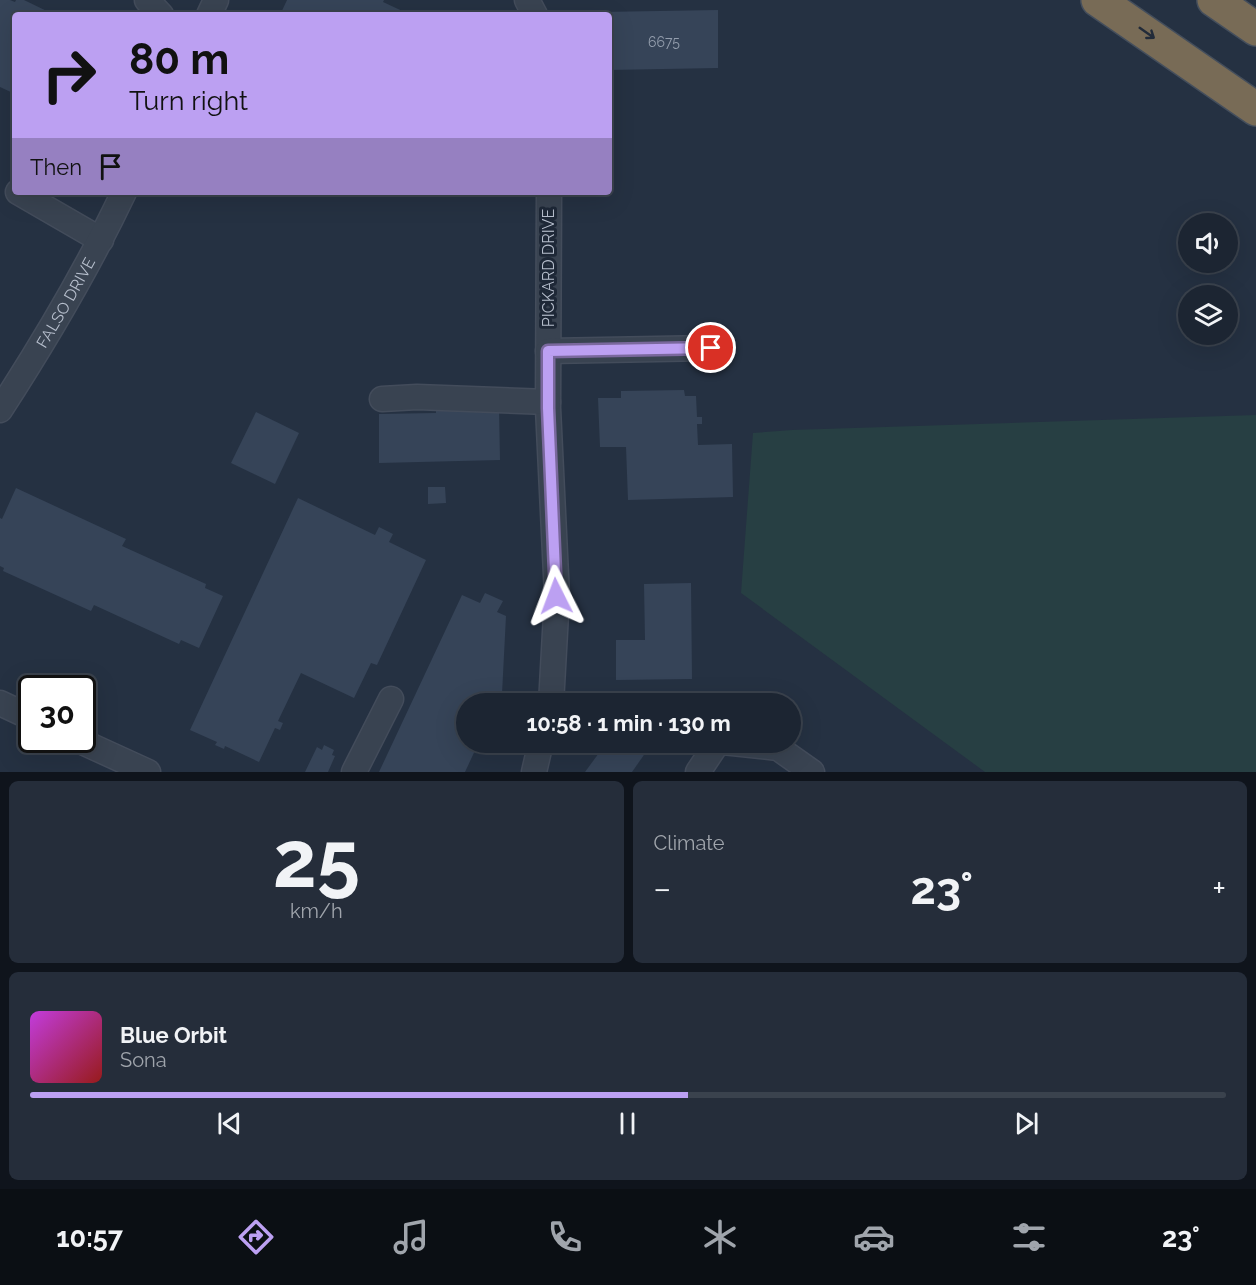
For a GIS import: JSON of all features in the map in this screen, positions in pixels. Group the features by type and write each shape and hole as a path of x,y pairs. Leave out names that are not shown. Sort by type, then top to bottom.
{"highway":[{"path":"1098,0 1256,108"},
{"path":"1214,0 1256,29"}],"street":[{"path":"147,0 158,12"},
{"path":"23,195 101,240"},
{"name":"FALSO DRIVE","path":"0,410 46,339 101,240 123,195"},
{"name":"PICKARD DRIVE","path":"549,195 548,402 556,596 552,693"},
{"path":"548,351 711,348"},
{"path":"382,399 417,397 548,402"},
{"path":"354,772 391,699"},
{"path":"0,703 18,711"},
{"path":"96,748 148,772"},
{"path":"534,772 538,753"},
{"path":"698,772 711,753"},
{"path":"785,753 812,772"}],"green space":[{"path":"1256,415 1256,772 985,772 741,593 753,433"}],"building":[{"path":"0,0 15,2 24,0 49,12 12,12 12,93 0,87"},
{"path":"287,0 384,0 383,2 405,12 281,12"},
{"path":"718,10 718,68 612,70 612,12 600,12"},
{"path":"684,390 685,396 696,396 697,417 702,417 702,424 697,424 698,445 732,444 733,497 628,500 626,447 600,447 598,398 621,398 621,391"},
{"path":"499,408 500,460 379,463 379,414 436,413 436,409"},
{"path":"256,412 299,433 275,484 231,463"},
{"path":"428,487 445,487 446,503 428,504"},
{"path":"16,488 126,539 122,546 206,584 205,588 223,596 199,648 181,640 179,644 94,605 91,611 3,571 4,568 0,566 0,518 2,519"},
{"path":"298,498 375,535 379,527 393,534 389,542 426,560 377,665 371,663 354,698 301,673 278,721 283,723 280,730 275,728 259,762 225,746 224,749 215,745 217,742 190,730"},
{"path":"691,583 692,679 616,680 616,640 645,640 644,584"},
{"path":"485,593 503,601 497,612 506,616 502,693 456,693 456,753 474,753 465,772 379,772 462,595 480,603"},
{"path":"324,745 334,750 332,755 335,756 328,772 305,772 317,747 322,750"},
{"path":"599,753 645,753 632,772 585,772"}],"route":[{"path":"556,596 548,408 548,351 711,348"}]}
